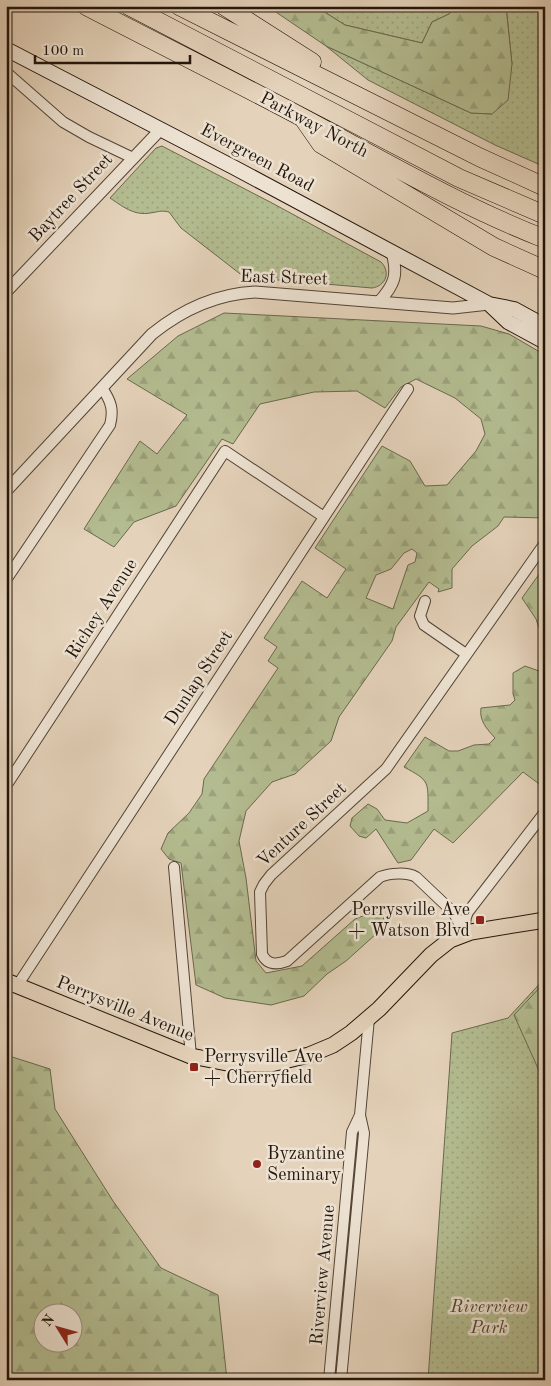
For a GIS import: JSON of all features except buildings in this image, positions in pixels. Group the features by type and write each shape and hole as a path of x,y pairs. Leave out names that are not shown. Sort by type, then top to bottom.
{"highway":[{"name":"Parkway North","path":"86,6 303,118 423,183 477,210 545,239"},
{"path":"129,6 459,178 545,215"},
{"path":"179,6 478,156 545,187"},
{"path":"224,6 390,112"},
{"path":"303,118 321,144 494,247 545,270"}],"main road":[{"name":"Evergreen Road","path":"6,49 161,129 489,304"},
{"name":"East Street","path":"489,304 514,310 545,326"},
{"path":"489,304 508,322 545,342"},
{"name":"Perrysville Avenue","path":"11,984 191,1056 218,1063 239,1065 284,1062 309,1055 332,1045 351,1033 369,1018 437,949 450,940 464,934 545,920"}],"street":[{"path":"6,72 62,122 133,158"},
{"name":"Baytree Street","path":"6,292 161,129"},
{"path":"379,302 390,289 395,276 392,252"},
{"name":"East Street","path":"6,491 152,334 171,319 194,307 218,298 255,292 453,308 489,304"},
{"path":"6,580 110,425 113,414 112,405 102,388"},
{"name":"Dunlap Street","path":"11,984 408,389"},
{"name":"Richey Avenue","path":"6,786 225,451 324,517"},
{"name":"Venture Street","path":"464,934 454,913 416,877 410,874 387,875 380,877 286,961 280,964 271,963 262,954 259,897 264,884 271,875 386,769 545,543"},
{"path":"425,601 420,616 424,624 466,654"},
{"path":"464,934 468,912 545,812"},
{"path":"174,868 191,1056"},
{"name":"Riverview Avenue","path":"341,1380 364,1133 360,1115 369,1018"},
{"name":"Riverview Avenue","path":"329,1380 352,1132 360,1115"}],"green space":[{"path":"267,6 315,6 345,25 422,43 432,22 449,14 458,6 506,6 512,64 508,100 492,114 471,113 326,46"},
{"path":"315,6 458,6 449,14 432,22 422,43 345,25"},
{"path":"506,6 545,6 545,167 495,145 368,80 326,46 471,113 492,114 512,64"},
{"path":"162,146 381,262 386,270 384,282 372,288 279,280 248,280 181,228 169,212 139,213 128,210 110,198 156,148"},
{"path":"224,313 481,326 509,334 545,355 545,518 504,517 498,526 472,546 452,569 452,588 438,592 439,589 429,582 396,627 392,641 339,717 331,741 295,774 272,782 246,811 239,841 246,878 256,961 266,973 302,966 355,919 381,912 386,925 346,961 327,974 304,996 271,1005 225,998 196,985 181,863 169,859 161,849 168,833 189,813 202,794 204,779 278,668 268,661 277,647 264,638 302,581 327,598 346,569 315,548 382,446 410,461 425,486 447,485 476,451 485,434 481,419 455,398 416,379 401,387 385,408 357,391 314,392 260,404 233,444 222,439 176,506 134,522 114,547 84,529 140,441 157,454 187,415 127,379 178,336","holes":["412,549 417,553 415,562 408,565 393,609 366,598 376,575 391,569 404,553"]},
{"path":"545,566 545,646 536,619 522,598"},
{"path":"545,653 545,785 542,786 523,772 453,843 434,829 411,860 398,863 376,829 366,838 359,836 350,826 352,818 368,804 377,809 385,820 407,823 428,811 426,783 419,776 404,767 425,737 449,751 458,751 474,745 489,744 495,738 482,721 481,708 510,705 515,700 513,694 513,673 525,666 539,671"},
{"name":"Riverview Park","path":"545,978 545,1380 428,1380 452,1033 508,1018"},
{"path":"545,982 545,1084 514,1015"},
{"path":"6,1055 50,1069 55,1109 113,1201 161,1268 218,1295 227,1380 6,1380"}],"place":[{"name":"Perrysville Ave + Watson Blvd","path":"480,920"},
{"name":"Perrysville Ave + Cherryfield","path":"194,1067"},
{"name":"Byzantine Seminary","path":"257,1164"}]}
